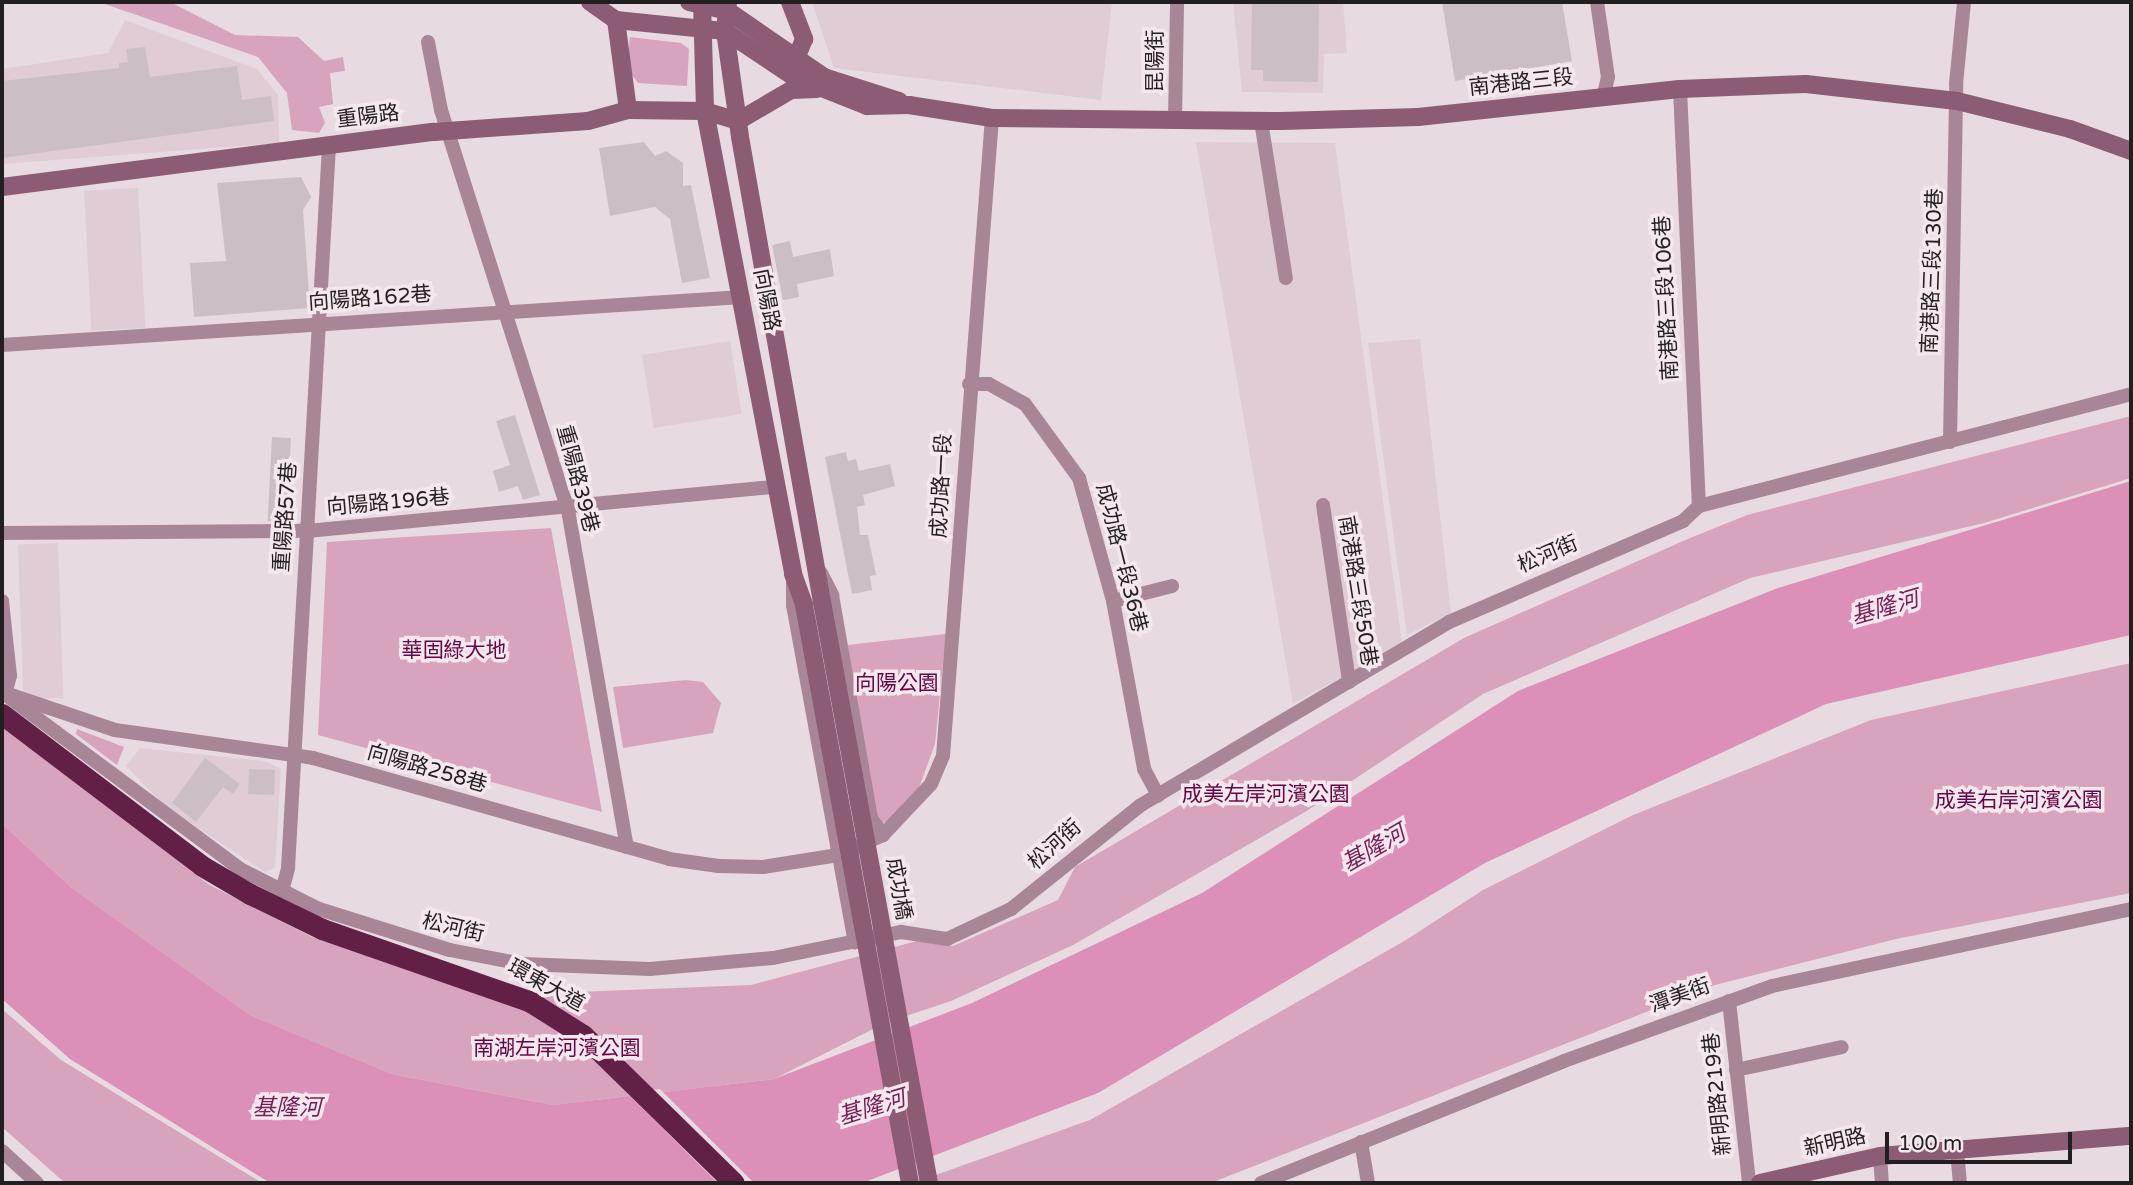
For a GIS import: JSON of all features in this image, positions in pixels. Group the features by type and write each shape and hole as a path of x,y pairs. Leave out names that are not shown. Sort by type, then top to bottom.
{"highway":[{"name":"環東大道","path":"2,703 202,866 250,894 322,929 494,984 583,1035 735,1183"}],"main road":[{"path":"590,2 615,20 725,30 821,89 867,106 909,105"},
{"path":"698,2 728,6 798,54 824,77 909,105"},
{"name":"向陽路","path":"698,2 705,111 776,487 793,575 813,604"},
{"path":"790,2 804,39 798,54"},
{"name":"向陽路","path":"728,6 725,30 738,121 821,572 813,604"},
{"path":"615,20 628,110"},
{"name":"南港路三段","path":"909,105 992,118 1261,121 1418,117 1680,89 1806,84 1957,101 2070,129 2131,151"},
{"path":"738,121 791,90 821,89"},
{"name":"重陽路","path":"2,187 449,131 588,121 628,110 705,111 738,121"},
{"name":"成功橋","path":"813,604 910,1183"},
{"name":"成功橋","path":"813,604 929,1183"},
{"name":"新明路","path":"1760,1183 1880,1156 2131,1136"}],"street":[{"name":"昆陽街","path":"1175,120 1177,2"},
{"path":"1597,2 1608,77 1603,98"},
{"name":"南港路三段130巷","path":"1950,442 1957,101 1964,2"},
{"name":"重陽路39巷","path":"428,42 449,131 568,510 627,847"},
{"name":"南港路三段106巷","path":"1680,89 1699,506"},
{"name":"成功路一段","path":"883,835 931,784 943,756 969,384 992,118"},
{"path":"1261,121 1286,278"},
{"name":"重陽路57巷","path":"282,891 288,868 290,754 307,531 329,145"},
{"name":"向陽路162巷","path":"2,345 742,297"},
{"name":"成功路一段36巷","path":"969,384 989,384 1025,404 1062,452 1090,508 1113,601 1144,769 1157,795"},
{"name":"松河街","path":"2,703 186,834 282,891 390,934 523,964 650,970 709,966 901,932 947,939 968,932 1011,909 1097,835 1141,805 1460,616 1683,521 1699,506 2131,394"},
{"name":"向陽路196巷","path":"2,533 307,531 568,510 776,487"},
{"name":"南港路三段50巷","path":"1323,505 1349,682"},
{"path":"821,572 832,596 871,818 883,835"},
{"path":"793,575 793,605 855,942"},
{"path":"1113,601 1172,586"},
{"path":"2,601 10,676 2,703"},
{"name":"向陽路258巷","path":"2,703 150,738 290,754 627,847 730,866 763,867 838,855 883,835"},
{"name":"潭美街","path":"1261,1183 1729,1001 1928,948 2131,909"},
{"name":"新明路219巷","path":"1729,1001 1749,1183"},
{"path":"1736,1070 1842,1047"},
{"path":"1361,1142 1368,1183"},
{"path":"1957,1150 1960,1183"},
{"path":"2,1151 37,1183"},
{"path":"1880,1156 1882,1183"}],"shaded area":[{"path":"812,2 1112,2 1101,100 834,68"},
{"path":"1233,2 1343,2 1347,53 1324,54 1323,93 1242,92"},
{"path":"125,20 257,69 278,95 279,143 2,164 2,69 108,53"},
{"path":"1196,142 1335,143 1402,643 1293,704"},
{"path":"138,188 145,328 91,331 84,191"},
{"path":"1420,339 1451,613 1407,635 1368,343"},
{"path":"730,341 742,414 654,428 642,355"},
{"path":"58,543 63,698 23,699 18,544"},
{"path":"140,748 264,761 281,769 275,868 265,872 166,807 126,766"}],"green space":[{"path":"99,2 170,2 235,35 298,37 324,61 343,57 345,71 330,73 333,104 319,107 325,123 319,133 292,130 287,93 258,57"},
{"path":"630,37 681,43 689,49 687,86 638,83 627,68"},
{"path":"2131,416 2131,478 1984,523 1750,578 1483,694 1305,812 1073,945 951,1001 885,1023 774,1079 553,1105 392,1074 250,1015 72,888 2,824 2,725 208,884 312,937 414,970 528,994 751,985 917,941 953,946 1058,900 1075,867 1464,638 1690,538 1747,515"},
{"name":"華固綠大地","path":"551,528 602,812 318,735 327,542"},
{"name":"向陽公園","path":"946,634 935,744 920,785 896,818 875,826 847,645"},
{"name":"成美右岸河濱公園","path":"2131,663 2131,893 1896,939 1715,985 1211,1183 913,1183 1090,1120 1406,940 1483,890 1633,815 1871,720"},
{"path":"686,680 703,682 721,703 713,733 623,748 613,687"},
{"path":"77,729 124,747 117,765 76,734"},
{"path":"2,1009 61,1060 262,1183 65,1183 2,1127"}],"water":[{"name":"基隆河","path":"2131,481 2131,635 1826,704 1485,863 1098,1093 862,1183 270,1183 70,1059 2,999 2,824 72,888 250,1015 392,1074 553,1105 774,1079 972,1003 1202,893 1518,691 1778,588"}],"pier":[{"path":"660,1089 754,1183 718,1183 627,1093"}],"building":[{"path":"1252,2 1319,2 1318,82 1263,81 1263,70 1251,70"},
{"path":"1442,2 1562,2 1572,61 1455,81"},
{"path":"145,47 150,77 237,66 242,100 271,96 274,121 2,158 2,81 119,68 119,63 128,62 126,49"},
{"path":"644,142 655,156 666,151 683,163 683,186 691,185 710,278 682,283 670,219 655,207 610,216 599,148"},
{"path":"301,177 311,197 303,210 310,308 194,317 190,263 226,261 217,183"},
{"path":"790,241 793,257 830,249 834,276 797,284 799,297 783,300 772,245"},
{"path":"515,415 540,495 523,500 518,486 499,492 493,471 510,465 496,421"},
{"path":"272,437 291,438 287,522 268,521"},
{"path":"846,452 848,461 856,459 859,471 890,464 895,486 863,495 865,505 857,507 860,535 868,535 876,575 870,576 872,590 852,594 825,457"},
{"path":"205,758 240,784 233,794 223,787 196,822 172,803"},
{"path":"249,769 275,770 274,795 248,794"}],"park label":[{"name":"成美左岸河濱公園","path":"1266,795"},
{"name":"南湖左岸河濱公園","path":"557,1049"}]}
